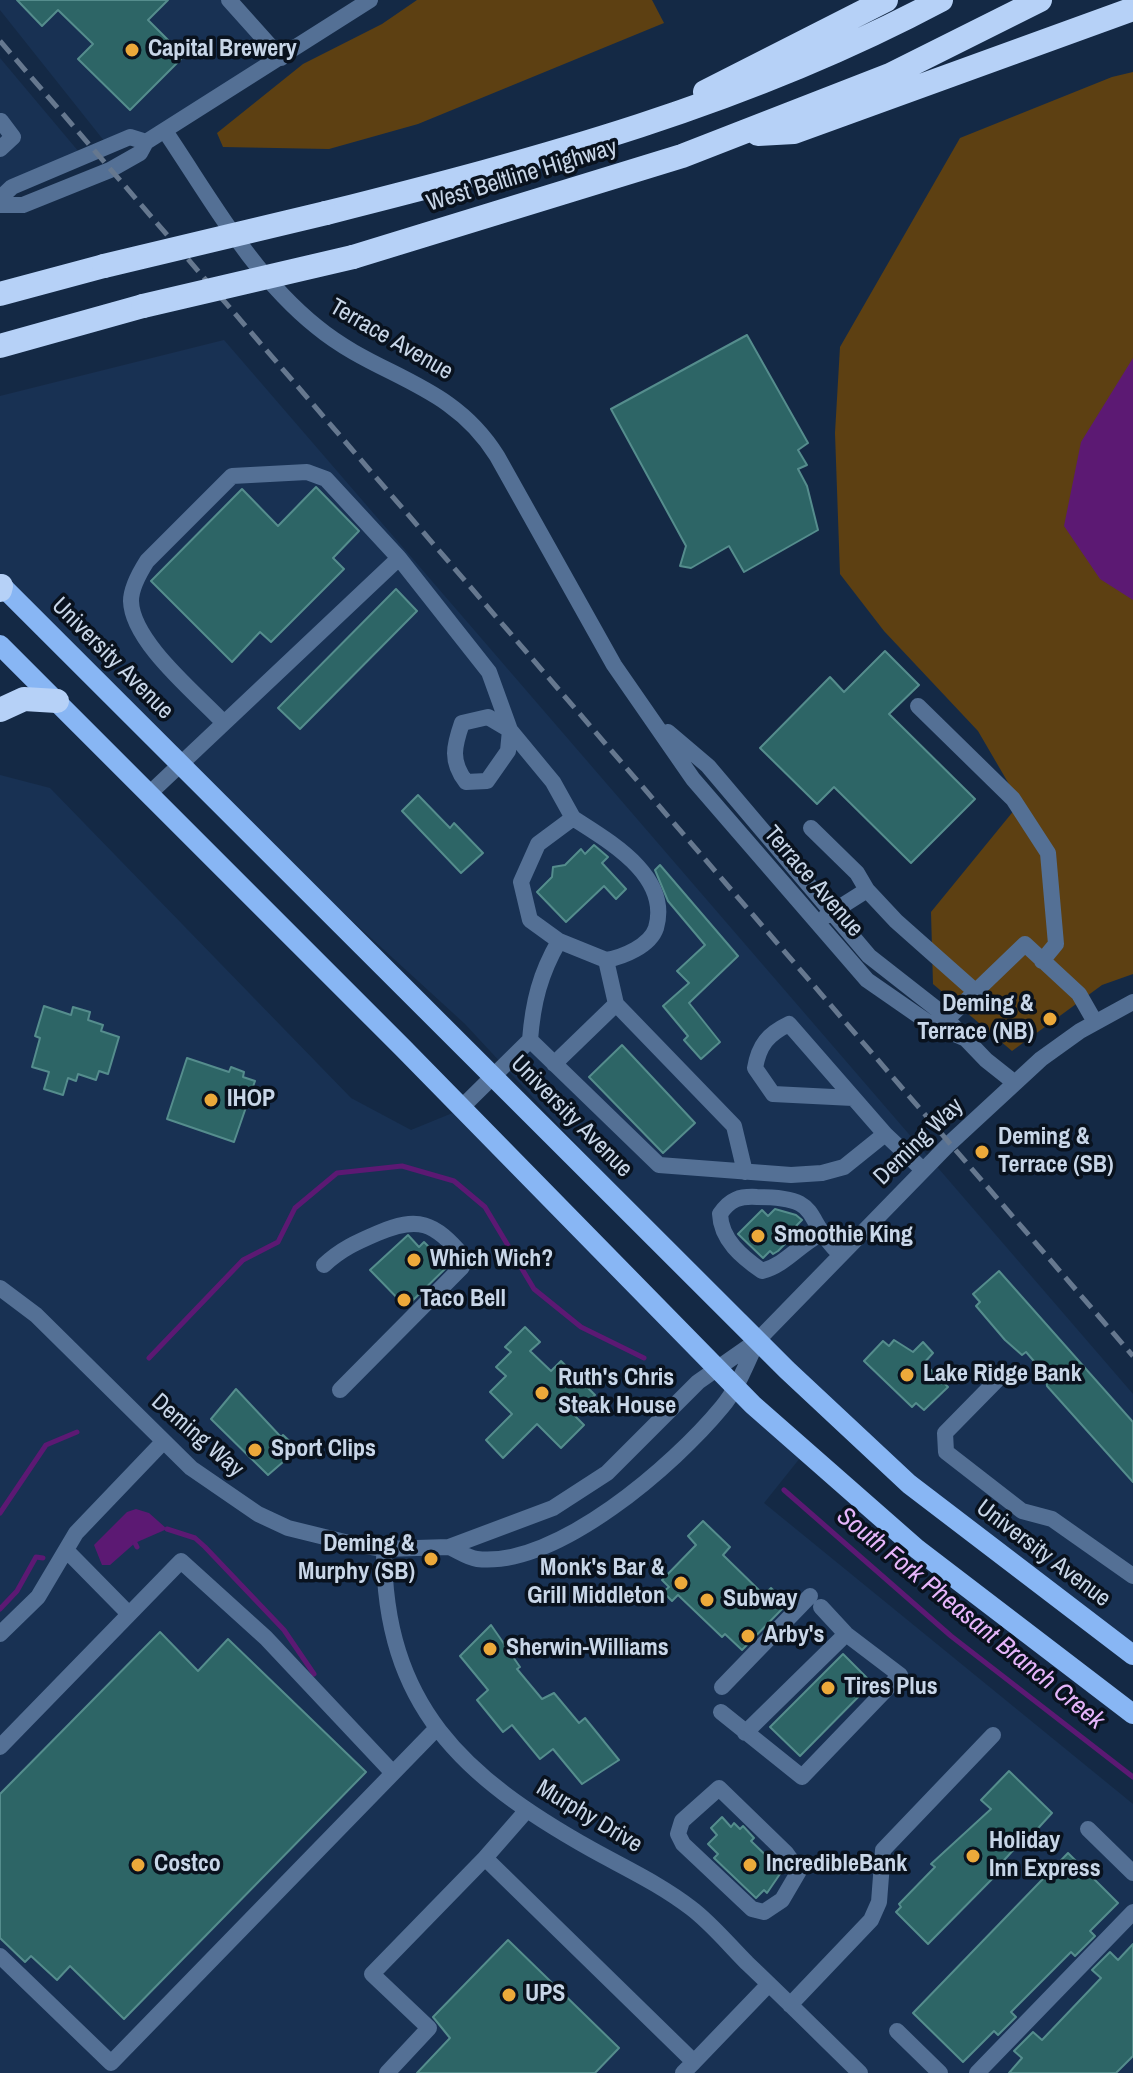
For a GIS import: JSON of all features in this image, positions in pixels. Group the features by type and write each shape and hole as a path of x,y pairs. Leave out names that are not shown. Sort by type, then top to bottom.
{"highway":[{"path":"638,126 886,0"},
{"name":"West Beltline Highway","path":"0,294 492,171 697,109 772,80 941,0"},
{"name":"West Beltline Highway","path":"0,346 143,306 353,257 682,156 890,75 1040,0"},
{"path":"736,135 794,132 1133,9"},
{"path":"0,710 24,699 57,701"}],"main road":[{"name":"University Avenue","path":"0,586 758,1340 909,1484 1133,1655"},
{"path":"0,645 804,1453 917,1549 1133,1714"}],"street":[{"path":"230,0 281,58"},
{"path":"0,205 23,205 110,170 140,153 146,142 370,0"},
{"path":"0,149 13,137 1,121"},
{"name":"Terrace Avenue","path":"165,131 229,229 313,324 349,349 429,389 476,427 497,456 614,665 693,779 855,968 886,996 929,1023 966,1039"},
{"path":"0,198 12,187 130,137 146,142"},
{"path":"224,723 148,644 137,624 131,600 147,561 232,476 307,472 326,479 399,558 489,672 510,730 553,782 573,818 621,850 656,891 661,910 654,934 626,956 606,960 559,941 530,920 521,882 538,844 573,818"},
{"path":"150,793 399,558"},
{"path":"918,706 1013,799 1048,853 1056,944 1042,961"},
{"name":"Terrace Avenue","path":"655,720 708,766 881,967 947,1019 1015,1083"},
{"path":"811,828 857,873 867,890 896,921 976,992"},
{"path":"817,924 831,911 867,890"},
{"path":"462,1107 530,1040 532,1006 541,972 559,941"},
{"path":"947,1019 1025,944 1079,994 1095,1022"},
{"path":"606,960 616,1004 734,1126 745,1172"},
{"name":"Deming Way","path":"0,1288 36,1315 163,1442 211,1484 258,1514 318,1537 384,1549 449,1547 540,1513 585,1489 627,1455 698,1382 758,1340 923,1170 1041,1059 1095,1022 1133,1002"},
{"path":"554,1064 616,1004"},
{"path":"853,1098 773,1094 755,1068 758,1051 772,1032 789,1024 885,1134 923,1170"},
{"path":"530,1040 659,1165 791,1175 822,1173 844,1167 885,1134"},
{"path":"819,1235 803,1243 786,1261 762,1271 726,1239 720,1226 720,1214 730,1201 742,1196 788,1197 816,1218 819,1235 840,1254"},
{"path":"324,1265 342,1248 398,1224 415,1221 429,1226 463,1256 462,1267 340,1390"},
{"name":"Deming Way","path":"449,1547 476,1559 503,1556 528,1551 579,1531 641,1486 722,1407 758,1340"},
{"path":"1000,1377 945,1433 946,1452 1022,1511 1052,1519 1133,1576"},
{"path":"0,1634 38,1597 76,1533 163,1442"},
{"name":"Murphy Drive","path":"384,1549 384,1575 395,1644 409,1686 436,1729 485,1778 527,1810 692,1908 860,2073"},
{"path":"66,1550 129,1614"},
{"path":"0,1747 181,1561 266,1638 393,1773"},
{"path":"721,1712 802,1777 900,1675 846,1634 816,1601 722,1687"},
{"path":"745,1733 846,1634"},
{"path":"0,1956 111,2063 436,1729"},
{"path":"790,2005 871,1920 879,1902 883,1850 993,1735"},
{"path":"719,1788 786,1853 799,1871 782,1900 764,1912 752,1909 683,1844 678,1834 682,1821 719,1788"},
{"path":"387,2073 429,2028 372,1974 485,1858 527,1810"},
{"path":"1088,1829 1133,1873"},
{"path":"485,1858 688,2067 769,1984"},
{"path":"977,2073 1133,1912"},
{"path":"897,2031 940,2073"}],"shaded area":[{"name":"Capital Brewery","path":"0,0 229,0 281,58 186,118 109,147 0,10"},
{"path":"417,0 652,0 664,23 418,124 329,149 223,147 217,133 303,64 382,24"},
{"path":"0,58 84,158 0,198"},
{"path":"1133,72 1133,974 1102,985 1012,1051 933,984 931,912 1020,803 978,731 884,631 840,574 835,433 840,347 960,138 1112,77"},
{"path":"224,340 1133,1394 1133,1655 968,1531 758,1340 465,1024 206,787 0,584 0,396"},
{"path":"1133,358 1133,600 1100,579 1064,526 1081,442"},
{"path":"0,775 50,788 351,1098 411,1130 455,1112 804,1453 764,1503 1133,1804 1133,2073 0,2073"},
{"path":"136,1509 149,1513 167,1529 135,1543 110,1565 102,1565 94,1545 127,1512"}],"building":[{"name":"Capital Brewery","path":"17,0 168,0 148,20 184,56 130,110 78,59 93,44 58,10 42,26"},
{"path":"747,335 808,443 798,450 807,465 798,469 807,486 818,530 744,572 729,546 691,568 680,566 686,546 611,409"},
{"path":"316,487 359,531 333,558 344,569 271,642 260,632 232,662 151,581 242,489 278,526"},
{"path":"396,589 417,611 300,729 278,708"},
{"path":"885,651 919,685 889,714 975,799 911,863 834,787 817,804 760,748 830,677 844,692"},
{"path":"418,795 450,828 454,823 483,853 461,873 402,811"},
{"path":"594,845 608,857 602,863 626,889 616,899 604,886 566,922 537,892 552,877 553,867 565,865 581,849 585,854"},
{"path":"660,865 738,956 689,1003 720,1042 701,1059 684,1040 688,1036 663,1006 689,983 677,971 705,945 668,901 655,870"},
{"path":"44,1006 71,1015 73,1007 90,1012 88,1020 103,1025 101,1031 119,1037 108,1074 99,1071 96,1080 78,1074 76,1081 68,1078 63,1095 44,1089 49,1072 32,1067 40,1038 35,1036"},
{"path":"622,1045 695,1123 663,1153 589,1077"},
{"name":"IHOP","path":"187,1058 229,1072 231,1067 244,1072 243,1077 255,1081 234,1142 167,1119"},
{"path":"775,1209 796,1215 802,1220 796,1226 800,1229 778,1251 773,1254 770,1251 763,1258 738,1234 762,1210 768,1216"},
{"path":"408,1235 419,1247 424,1242 448,1266 406,1307 370,1270"},
{"path":"999,1271 1133,1422 1133,1482 1047,1386 1046,1375 1026,1352 1022,1355 1005,1340 976,1306 980,1302 973,1294"},
{"name":"Ruth's Chris Steak House","path":"525,1327 540,1342 530,1351 551,1371 561,1361 595,1395 574,1415 584,1425 561,1448 537,1424 503,1458 486,1440 512,1414 490,1392 506,1376 496,1367 511,1352 505,1347"},
{"name":"Lake Ridge Bank","path":"894,1340 913,1352 923,1342 933,1353 924,1363 948,1387 924,1410 916,1403 912,1407 864,1361 883,1341 889,1346"},
{"path":"236,1389 281,1437 283,1435 298,1449 268,1475 211,1419"},
{"path":"703,1521 730,1547 723,1555 764,1595 771,1588 787,1604 742,1650 725,1634 722,1637 678,1595 672,1601 663,1592 669,1587 662,1580 696,1545 688,1536"},
{"path":"491,1625 520,1667 517,1669 542,1699 554,1693 579,1723 585,1718 619,1760 582,1784 553,1749 540,1759 512,1725 503,1732 477,1700 488,1690 460,1656"},
{"name":"Costco","path":"160,1632 198,1671 228,1639 366,1772 124,2019 70,1966 57,1980 31,1956 25,1962 0,1938 0,1794"},
{"path":"843,1654 872,1683 800,1756 770,1727"},
{"name":"Holiday Inn Express","path":"1009,1771 1052,1813 1020,1848 1017,1846 996,1869 999,1872 928,1944 896,1912 901,1907 899,1904 935,1867 931,1864 991,1809 981,1800"},
{"path":"722,1817 731,1827 734,1823 740,1829 743,1826 754,1838 751,1841 782,1871 767,1893 764,1890 756,1898 714,1858 718,1854 708,1844 717,1835 711,1828"},
{"path":"1068,1853 1118,1903 1090,1931 1095,1936 1075,1956 1071,1952 1011,2012 1016,2017 998,2035 994,2031 963,2062 913,2013"},
{"name":"UPS","path":"508,1940 619,2048 595,2073 417,2073 450,2038 433,2017"},
{"path":"1133,1944 1133,2056 1116,2073 1009,2073 1022,2058 1014,2051 1033,2032 1042,2040 1101,1978 1092,1970 1110,1952 1118,1960"}],"waterway":[{"name":"South Fork Pheasant Branch Creek","path":"149,1358 243,1260 278,1242 295,1208 337,1173 402,1166 454,1181 485,1207 534,1289 581,1327 644,1358"},
{"name":"South Fork Pheasant Branch Creek","path":"0,1513 46,1445 77,1432"},
{"name":"South Fork Pheasant Branch Creek","path":"784,1490 951,1636 1133,1777"},
{"path":"167,1529 195,1538 205,1547 284,1630 314,1674"},
{"path":"135,1543 137,1547"},
{"path":"0,1609 17,1591 36,1557 43,1558"}],"railway":[{"path":"0,41 1133,1356"}],"place":[{"name":"Capital Brewery","path":"132,50"},
{"name":"Deming & Terrace (NB)","path":"1050,1019"},
{"name":"IHOP","path":"211,1100"},
{"name":"Deming & Terrace (SB)","path":"982,1152"},
{"name":"Smoothie King","path":"758,1236"},
{"name":"Which Wich?","path":"414,1260"},
{"name":"Taco Bell","path":"404,1300"},
{"name":"Lake Ridge Bank","path":"907,1375"},
{"name":"Ruth's Chris Steak House","path":"542,1393"},
{"name":"Sport Clips","path":"255,1450"},
{"name":"Deming & Murphy (SB)","path":"431,1559"},
{"name":"Monk's Bar & Grill Middleton","path":"681,1583"},
{"name":"Subway","path":"707,1600"},
{"name":"Arby's","path":"748,1636"},
{"name":"Sherwin-Williams","path":"490,1649"},
{"name":"Tires Plus","path":"828,1688"},
{"name":"Holiday Inn Express","path":"973,1856"},
{"name":"Costco","path":"138,1865"},
{"name":"IncredibleBank","path":"750,1865"},
{"name":"UPS","path":"509,1995"}]}
